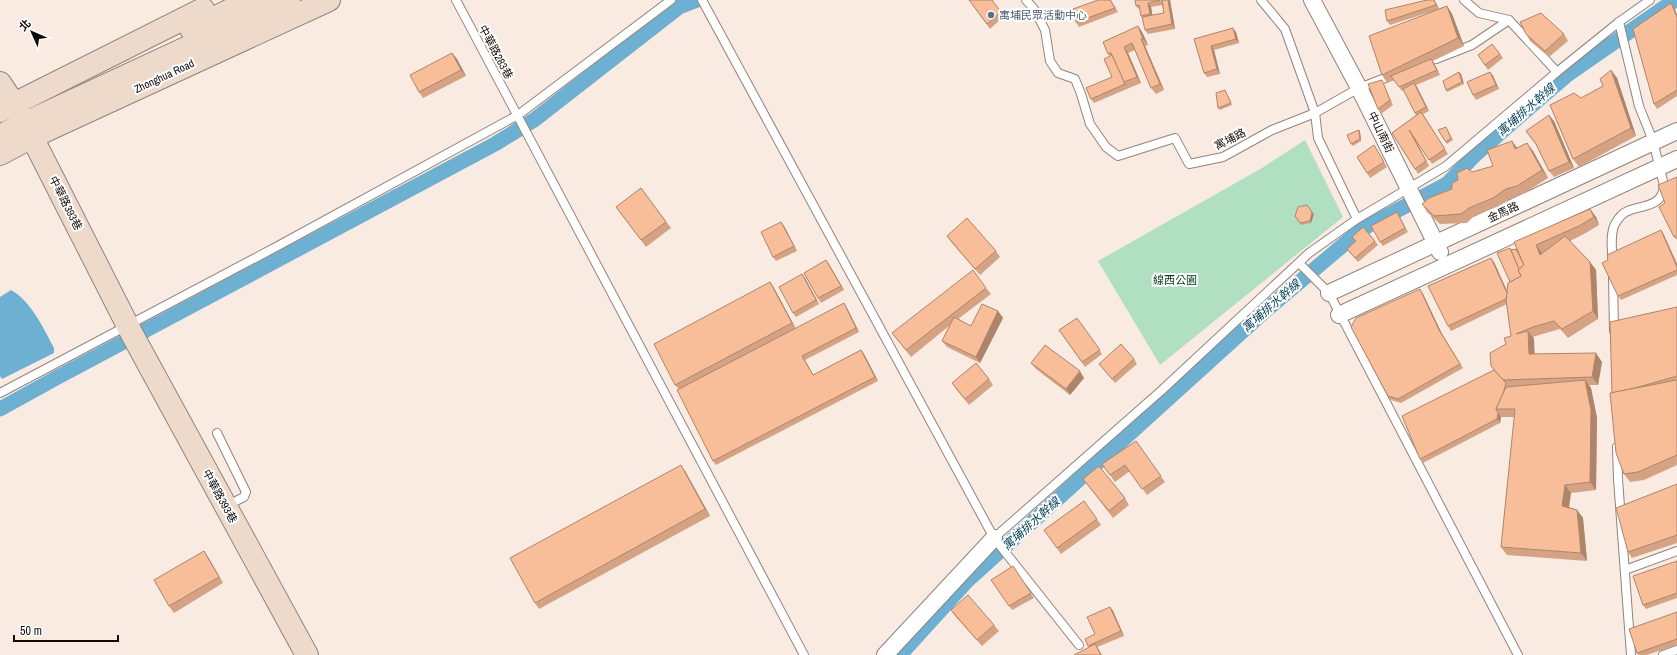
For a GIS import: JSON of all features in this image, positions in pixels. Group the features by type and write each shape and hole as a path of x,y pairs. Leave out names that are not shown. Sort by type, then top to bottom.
{"main road":[{"name":"Zhonghua Road","path":"0,136 18,117 222,0"},
{"name":"Zhonghua Road","path":"0,154 18,117 251,0"},
{"name":"Zhonghua Road","path":"18,117 289,0"},
{"name":"Zhonghua Road","path":"0,123 329,0"},
{"name":"中華路393巷","path":"0,83 130,331 307,655"}],"street":[{"name":"中山南街","path":"1312,0 1359,88 1446,265"},
{"name":"金馬路","path":"1329,293 1677,131"},
{"path":"1339,315 1677,159"},
{"path":"885,655 994,538"}],"lane":[{"name":"中華路283巷","path":"456,0 804,655"},
{"path":"0,393 130,331 276,247 518,115 671,0"},
{"path":"702,0 994,538 1080,645"},
{"name":"寓埔路","path":"1026,0 1034,9 1045,30 1050,61 1058,73 1075,79 1090,124 1106,147 1118,156 1175,138 1189,164 1223,158 1272,130 1315,113 1359,88 1402,72"},
{"path":"1261,0 1285,29 1315,113 1318,138 1357,219"},
{"path":"1464,0 1479,13 1509,20 1557,72"},
{"path":"994,538 1168,385 1309,253 1357,219 1446,166 1557,72 1619,22 1650,0"},
{"path":"1430,61 1472,45 1509,20"},
{"path":"1615,342 1612,238 1614,226 1625,212 1653,204 1664,191 1653,141 1639,106 1619,22"},
{"path":"1299,263 1329,293 1339,315 1518,655"},
{"path":"217,433 246,492 244,497 226,506"},
{"path":"1617,440 1618,479 1631,655"},
{"path":"1624,570 1677,552"},
{"path":"1663,655 1677,650"}],"green space":[{"name":"線西公園","path":"1305,140 1343,217 1160,365 1098,261 1262,168"}],"water":[{"path":"11,290 31,308 46,332 54,348 54,353 2,379 0,376 0,297"}],"building":[{"name":"寓埔民眾活動中心","path":"969,0 992,0 1001,12 987,24"},
{"path":"1098,0 1110,0 1115,8 1076,22 1073,9"},
{"path":"1135,0 1160,0 1148,3 1150,14 1141,16 1139,5 1136,6"},
{"path":"1162,0 1168,0 1172,24 1145,30 1142,17 1164,13"},
{"path":"1427,0 1434,0 1436,5 1387,21 1385,10"},
{"path":"1671,3 1677,17 1677,90 1654,104 1633,29"},
{"path":"1447,6 1458,38 1382,75 1369,36"},
{"path":"1541,13 1564,34 1545,51 1526,34 1520,22"},
{"path":"1138,26 1143,39 1141,39 1160,84 1151,88 1132,43 1124,47 1137,77 1124,82 1111,53 1108,54 1103,42"},
{"path":"1233,28 1236,39 1211,46 1217,69 1204,73 1194,39"},
{"path":"1492,44 1500,54 1485,65 1478,55"},
{"path":"452,53 461,70 419,92 410,75"},
{"path":"1112,55 1125,84 1091,99 1086,88 1112,77 1104,59"},
{"path":"1431,59 1437,70 1399,87 1391,76"},
{"path":"1611,70 1631,128 1573,159 1550,105 1574,93 1581,98 1603,86 1600,79"},
{"path":"1459,72 1462,82 1446,90 1443,81"},
{"path":"1490,72 1496,85 1473,95 1467,82"},
{"path":"1382,80 1390,100 1378,109 1368,84"},
{"path":"1414,83 1426,107 1415,113 1403,89"},
{"path":"1225,90 1231,103 1218,108 1216,93"},
{"path":"1421,112 1445,149 1429,160 1409,130 1426,161 1415,169 1392,133"},
{"path":"1549,115 1569,162 1549,171 1536,144 1526,131"},
{"path":"1446,127 1451,138 1446,142 1438,130"},
{"path":"1359,130 1360,139 1351,144 1347,135"},
{"path":"1512,141 1515,149 1527,143 1542,170 1517,186 1506,189 1493,198 1469,208 1461,214 1434,216 1422,204 1429,198 1452,189 1452,183 1458,180 1457,173 1467,168 1472,172 1493,166 1487,150"},
{"path":"1374,145 1384,162 1367,173 1357,157"},
{"path":"1677,177 1677,235 1674,237 1659,207 1665,203 1658,185"},
{"path":"641,188 666,222 641,240 616,207"},
{"path":"1307,205 1312,212 1310,221 1300,223 1295,216 1298,207"},
{"path":"1590,209 1594,217 1579,226 1536,245 1540,255 1565,236 1590,262 1593,311 1562,329 1554,321 1516,334 1528,331 1529,354 1596,353 1592,377 1503,380 1491,366 1490,353 1506,344 1504,338 1511,336 1506,300 1508,283 1521,276 1518,270 1524,265 1514,242"},
{"path":"1397,212 1405,228 1380,242 1371,226"},
{"path":"967,218 996,251 975,269 947,236"},
{"path":"781,222 794,246 773,257 761,232"},
{"path":"1363,227 1375,241 1355,258 1347,249 1356,241 1352,237"},
{"path":"1661,230 1677,270 1618,296 1602,263 1608,260 1607,255"},
{"path":"1510,248 1521,276 1510,282 1497,253"},
{"path":"1516,249 1524,265 1519,269 1511,250"},
{"path":"1491,258 1507,293 1506,299 1448,326 1428,286"},
{"path":"826,260 841,286 818,298 804,273"},
{"path":"973,270 986,288 906,350 892,333"},
{"path":"802,274 816,300 793,313 779,287"},
{"path":"770,282 792,323 675,385 654,344"},
{"path":"1420,289 1439,330 1460,364 1398,399 1388,396 1351,327 1356,318"},
{"path":"844,303 856,328 802,356 813,375 861,350 875,377 713,461 677,390"},
{"path":"982,304 998,311 976,357 942,341 954,317 971,326"},
{"path":"1677,307 1677,376 1612,393 1610,322"},
{"path":"1077,318 1100,350 1082,362 1059,330"},
{"path":"1121,344 1134,359 1112,379 1099,364"},
{"path":"1045,345 1080,371 1066,389 1031,363"},
{"path":"976,363 989,379 965,399 952,383"},
{"path":"1494,370 1506,383 1496,409 1498,413 1497,419 1420,459 1402,416"},
{"path":"1585,380 1591,410 1590,482 1565,485 1562,506 1577,510 1581,553 1501,547 1515,409 1496,409 1506,387"},
{"path":"1677,380 1677,455 1638,472 1624,474 1616,453 1610,393"},
{"path":"1136,441 1161,476 1142,489 1125,465 1110,475 1102,464"},
{"path":"681,465 705,509 535,603 510,558"},
{"path":"1099,466 1125,498 1109,511 1083,479"},
{"path":"1677,484 1677,535 1628,552 1616,508"},
{"path":"1084,501 1097,519 1057,548 1044,530"},
{"path":"204,551 219,577 169,606 154,580"},
{"path":"1677,561 1677,593 1643,605 1633,576"},
{"path":"1013,566 1031,593 1009,606 991,580"},
{"path":"968,595 994,625 977,640 951,610"},
{"path":"1110,607 1121,631 1088,646 1085,639 1095,634 1087,617"},
{"path":"1677,612 1677,639 1637,653 1629,629"},
{"path":"1095,644 1101,655 1074,655"}],"waterway":[{"path":"0,409 495,144 534,120 679,7 697,0"},
{"name":"寓埔排水幹線","path":"900,655 967,581 1264,312 1362,229 1447,184 1476,154 1567,75 1675,0"}],"place":[{"name":"寓埔民眾活動中心","path":"991,15"}]}
